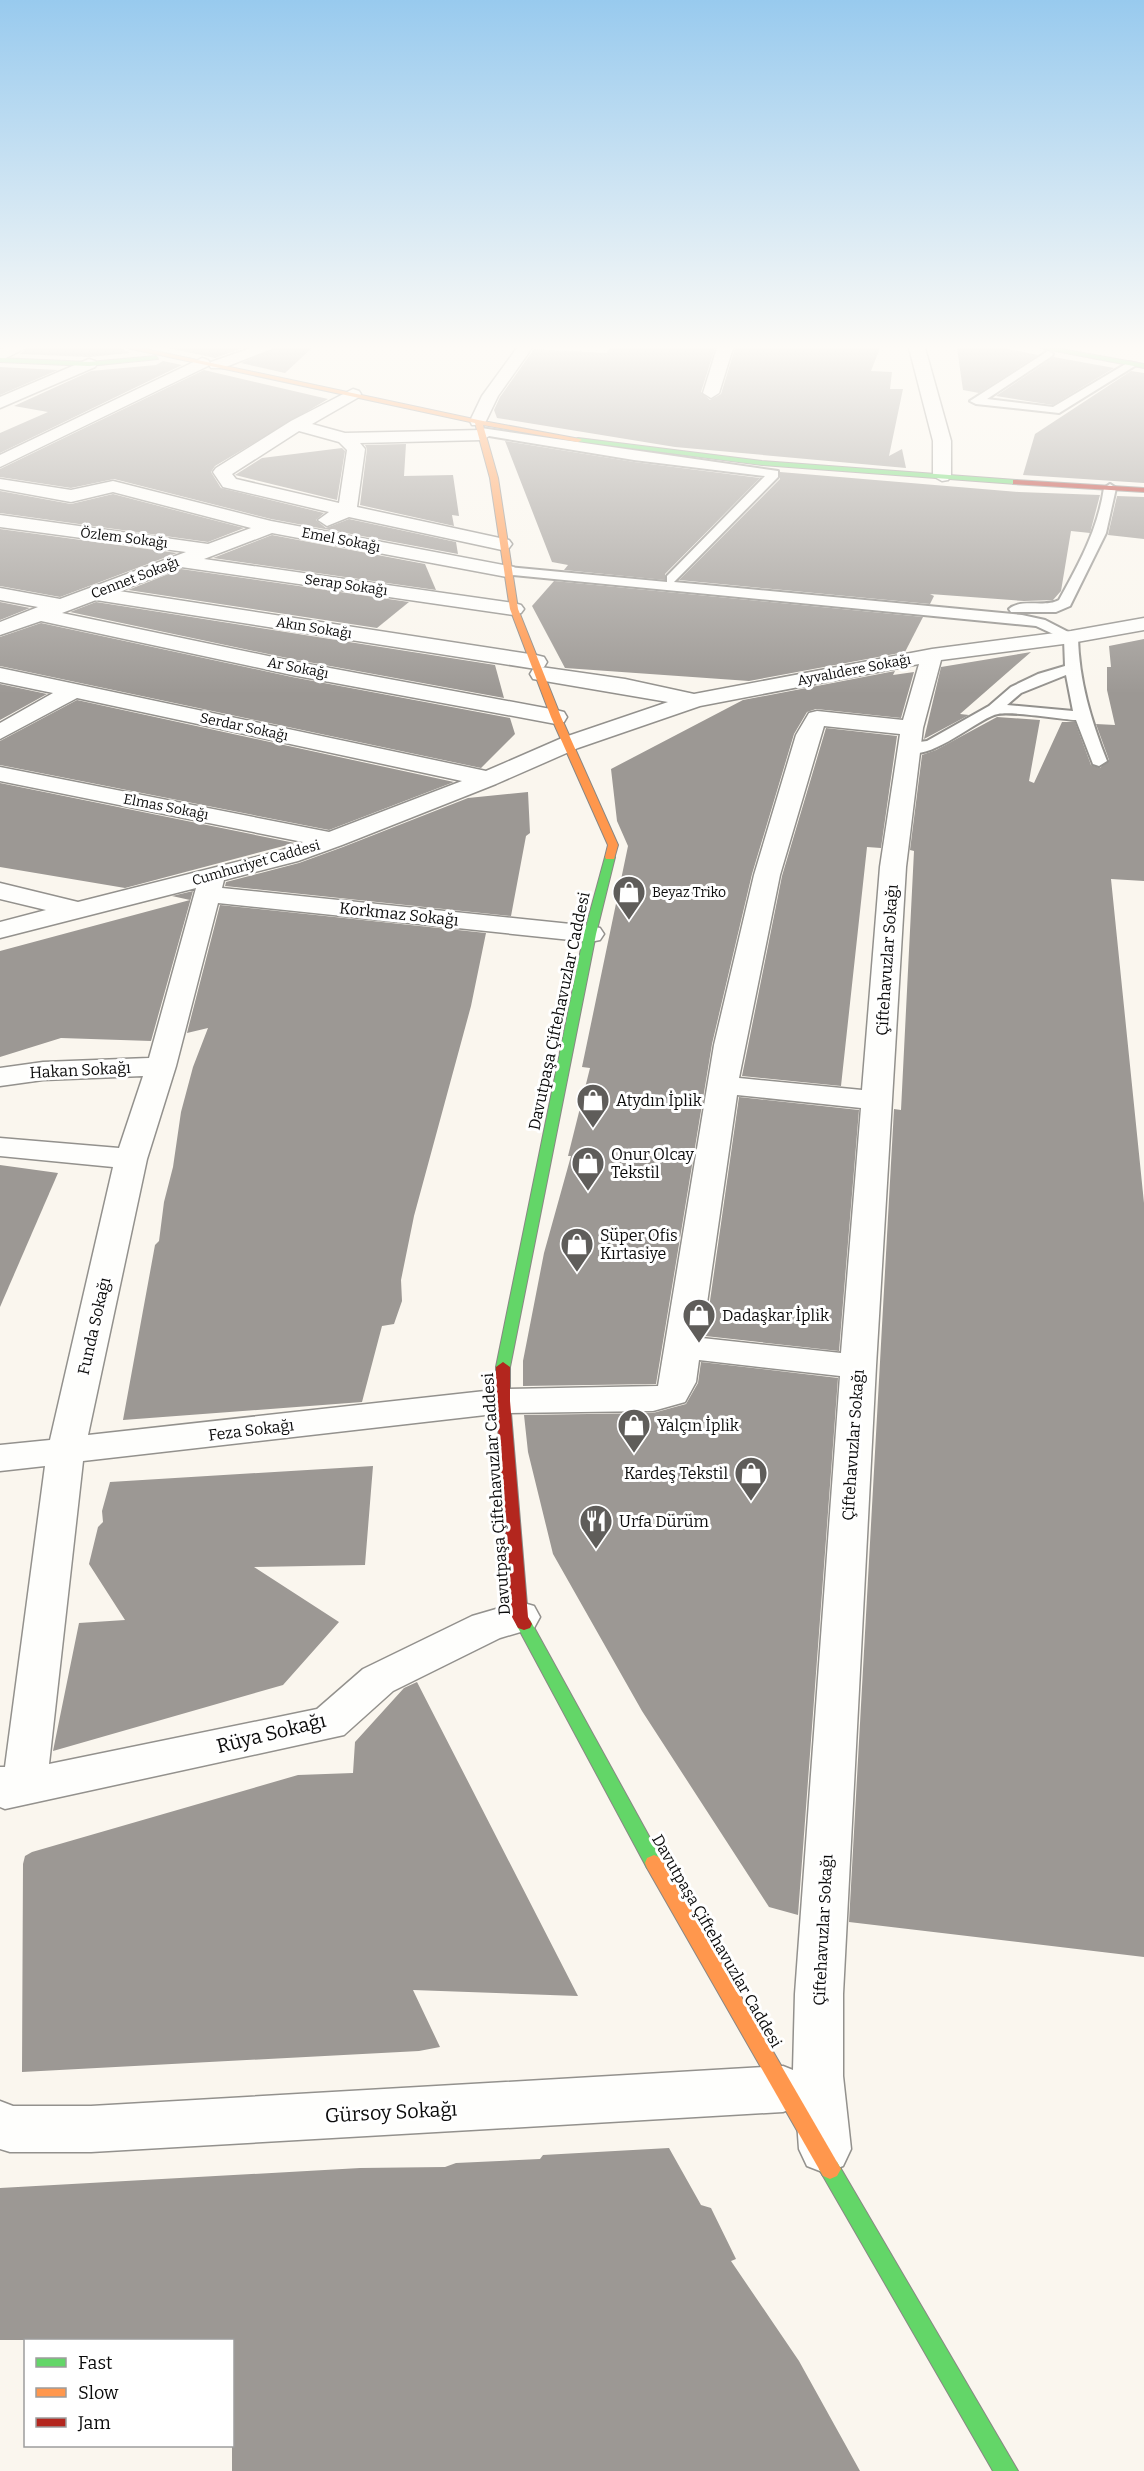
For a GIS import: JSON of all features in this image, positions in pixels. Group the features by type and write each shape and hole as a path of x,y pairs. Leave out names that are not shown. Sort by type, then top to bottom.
{"street":[{"path":"235,463 222,471 229,483 502,544"},
{"path":"347,511 354,463"},
{"name":"Davutpaşa Çiftehavuzlar Caddesi","path":"490,463 494,478 502,544 514,609 556,717 570,743 613,845 590,934 582,987 503,1361 503,1401 520,1617 622,1808 783,2090 1006,2471"},
{"path":"776,463 1144,490"},
{"path":"942,463 942,476"},
{"name":"Emel Sokağı","path":"0,484 71,496 112,486 270,527 507,571"},
{"path":"298,532 347,511"},
{"name":"Özlem Sokağı","path":"0,521 212,549"},
{"name":"Cennet Sokağı","path":"0,629 270,527"},
{"name":"Serap Sokağı","path":"178,561 514,609"},
{"name":"Akın Sokağı","path":"92,593 538,668 695,700"},
{"path":"0,594 62,606"},
{"name":"Ar Sokağı","path":"40,614 292,668 556,717"},
{"name":"Ayvalıdere Sokağı","path":"570,743 695,700 932,655 1071,637 1144,624"},
{"name":"Çiftehavuzlar Sokağı","path":"826,2163 818,2076 819,1994 858,1366 893,867 911,738 932,655"},
{"name":"Serdar Sokağı","path":"0,675 488,779"},
{"path":"0,732 75,690"},
{"path":"503,1401 664,1398 675,1391 729,1045 767,875 808,735 817,718 911,738"},
{"name":"Cumhuriyet Caddesi","path":"0,930 80,910 210,885 488,779 570,743"},
{"name":"Elmas Sokağı","path":"0,774 333,840"},
{"name":"Korkmaz Sokağı","path":"210,885 590,934"},
{"name":"Funda Sokağı","path":"8,1788 66,1451 131,1159 161,1066 210,885"},
{"path":"0,891 80,910"},
{"name":"Hakan Sokağı","path":"0,1077 43,1071 161,1066"},
{"path":"724,1085 878,1101"},
{"path":"0,1147 131,1159"},
{"path":"682,1347 858,1366"},
{"name":"Feza Sokağı","path":"0,1458 503,1401"},
{"name":"Rüya Sokağı","path":"8,1788 329,1723 378,1680 486,1627 520,1617"},
{"name":"Gürsoy Sokağı","path":"0,2124 10,2129 91,2129 783,2090"}],"lane":[{"path":"672,579 774,474 691,463"},
{"path":"897,600 1008,608 1056,608 1065,603 1096,545 1108,508 1110,488"},
{"path":"507,571 1022,619 1040,623 1071,637 1070,669 1081,716 1099,761"},
{"path":"911,738 931,745 994,709 1016,690 1043,677 1070,669"},
{"path":"994,709 1081,716"}],"building":[{"path":"12,463 220,463 211,472 221,488 324,513 316,520 326,528 349,519 456,542 458,554 271,519 114,479 71,488 0,477 0,469"},
{"path":"254,463 343,463 337,500 235,475"},
{"path":"365,463 405,463 404,476 453,475 459,516 452,515 454,526 360,505"},
{"path":"514,463 644,463 760,478 665,574 665,580 564,570 568,565 552,562"},
{"path":"854,463 905,463 906,468"},
{"path":"1026,463 1144,463 1144,483 1023,475"},
{"path":"780,472 1019,492 1100,495 1090,533 1071,531 1061,591 1053,600 1024,601 930,594 934,596 930,604 679,580 780,479"},
{"path":"0,491 71,504 113,494 244,528 208,542 0,513"},
{"path":"1117,496 1144,497 1144,539 1108,535"},
{"path":"0,529 177,553 60,597 0,586"},
{"path":"272,535 425,564 436,590 213,558"},
{"path":"181,569 409,602 377,628 128,590"},
{"path":"554,581 923,617 905,652 749,681 565,668 532,606"},
{"path":"0,602 30,608 0,620"},
{"path":"96,602 495,665 504,698 292,659 70,612"},
{"path":"41,623 292,677 510,718 515,734 481,768 0,666 0,637"},
{"path":"1144,639 1144,881 1111,879 1144,1203 1144,1957 849,1922 894,1109 901,1110 914,851 910,850 922,755 936,750 997,717 1040,720 1029,781 1034,783 1062,722 1075,722 1091,765 1100,768 1109,760 1096,724 1115,725 1107,690 1107,667 1111,667 1109,646"},
{"path":"1031,652 960,714 969,715 924,739 941,667"},
{"path":"895,671 893,675 914,672 901,718 816,709 807,712 794,734 752,874 712,1044 656,1384 523,1386 523,1361 544,1253 571,1156 568,1156 590,1068 582,1067 628,846 617,821 611,769 743,700"},
{"path":"0,684 47,694 0,720"},
{"path":"77,700 454,782 329,830 0,765 0,741"},
{"path":"826,728 897,736 881,848 867,847 841,1086 742,1076 782,876"},
{"path":"0,783 295,843 125,888 0,867"},
{"path":"528,792 530,833 526,836 511,916 225,886 226,882 299,863 468,798"},
{"path":"193,891 151,1041 61,1038 0,1057 0,951 190,900 172,896"},
{"path":"220,905 486,933 471,1006 414,1216 401,1280 402,1301 394,1324 382,1326 362,1402 123,1420 155,1245 159,1241 164,1202 173,1167 181,1112 193,1067 208,1028 187,1033"},
{"path":"739,1097 859,1110 839,1351 705,1336"},
{"path":"0,1165 58,1173 0,1307"},
{"path":"701,1362 838,1378 798,1915 769,1907 642,1711 553,1554 528,1452 524,1415 653,1413 686,1404 698,1383"},
{"path":"373,1466 365,1565 254,1567 339,1622 283,1685 53,1751 79,1623 125,1620 89,1564 98,1527 103,1522 102,1511 110,1482"},
{"path":"417,1682 578,1996 413,1990 440,2047 419,2051 22,2072 23,1864 25,1856 32,1852 298,1775 353,1773 355,1742 404,1688"},
{"path":"669,2148 701,2205 711,2208 736,2259 731,2261 799,2361 860,2471 232,2471 234,2339 0,2340 0,2188 360,2168 445,2167 456,2163 540,2159 543,2155"}],"traffic: fast":[{"path":"766,463 1016,482"},
{"path":"503,1367 590,934 610,857"},
{"path":"524,1624 654,1863"},
{"path":"830,2169 1006,2471"}],"traffic: slow":[{"path":"490,463 514,609 556,717 613,845 610,857"},
{"path":"654,1863 830,2169"}],"traffic: jam":[{"path":"1016,482 1144,490"},
{"path":"503,1367 503,1401 520,1617 524,1624"}],"place":[{"name":"Beyaz Triko","path":"629,921"},
{"name":"Atydın İplik","path":"593,1129"},
{"name":"Onur Olcay Tekstil","path":"588,1192"},
{"name":"Süper Ofis Kırtasiye","path":"577,1273"},
{"name":"Dadaşkar İplik","path":"699,1344"},
{"name":"Yalçın İplik","path":"634,1454"},
{"name":"Kardeş Tekstil","path":"751,1502"},
{"name":"Urfa Dürüm","path":"596,1550"}]}
